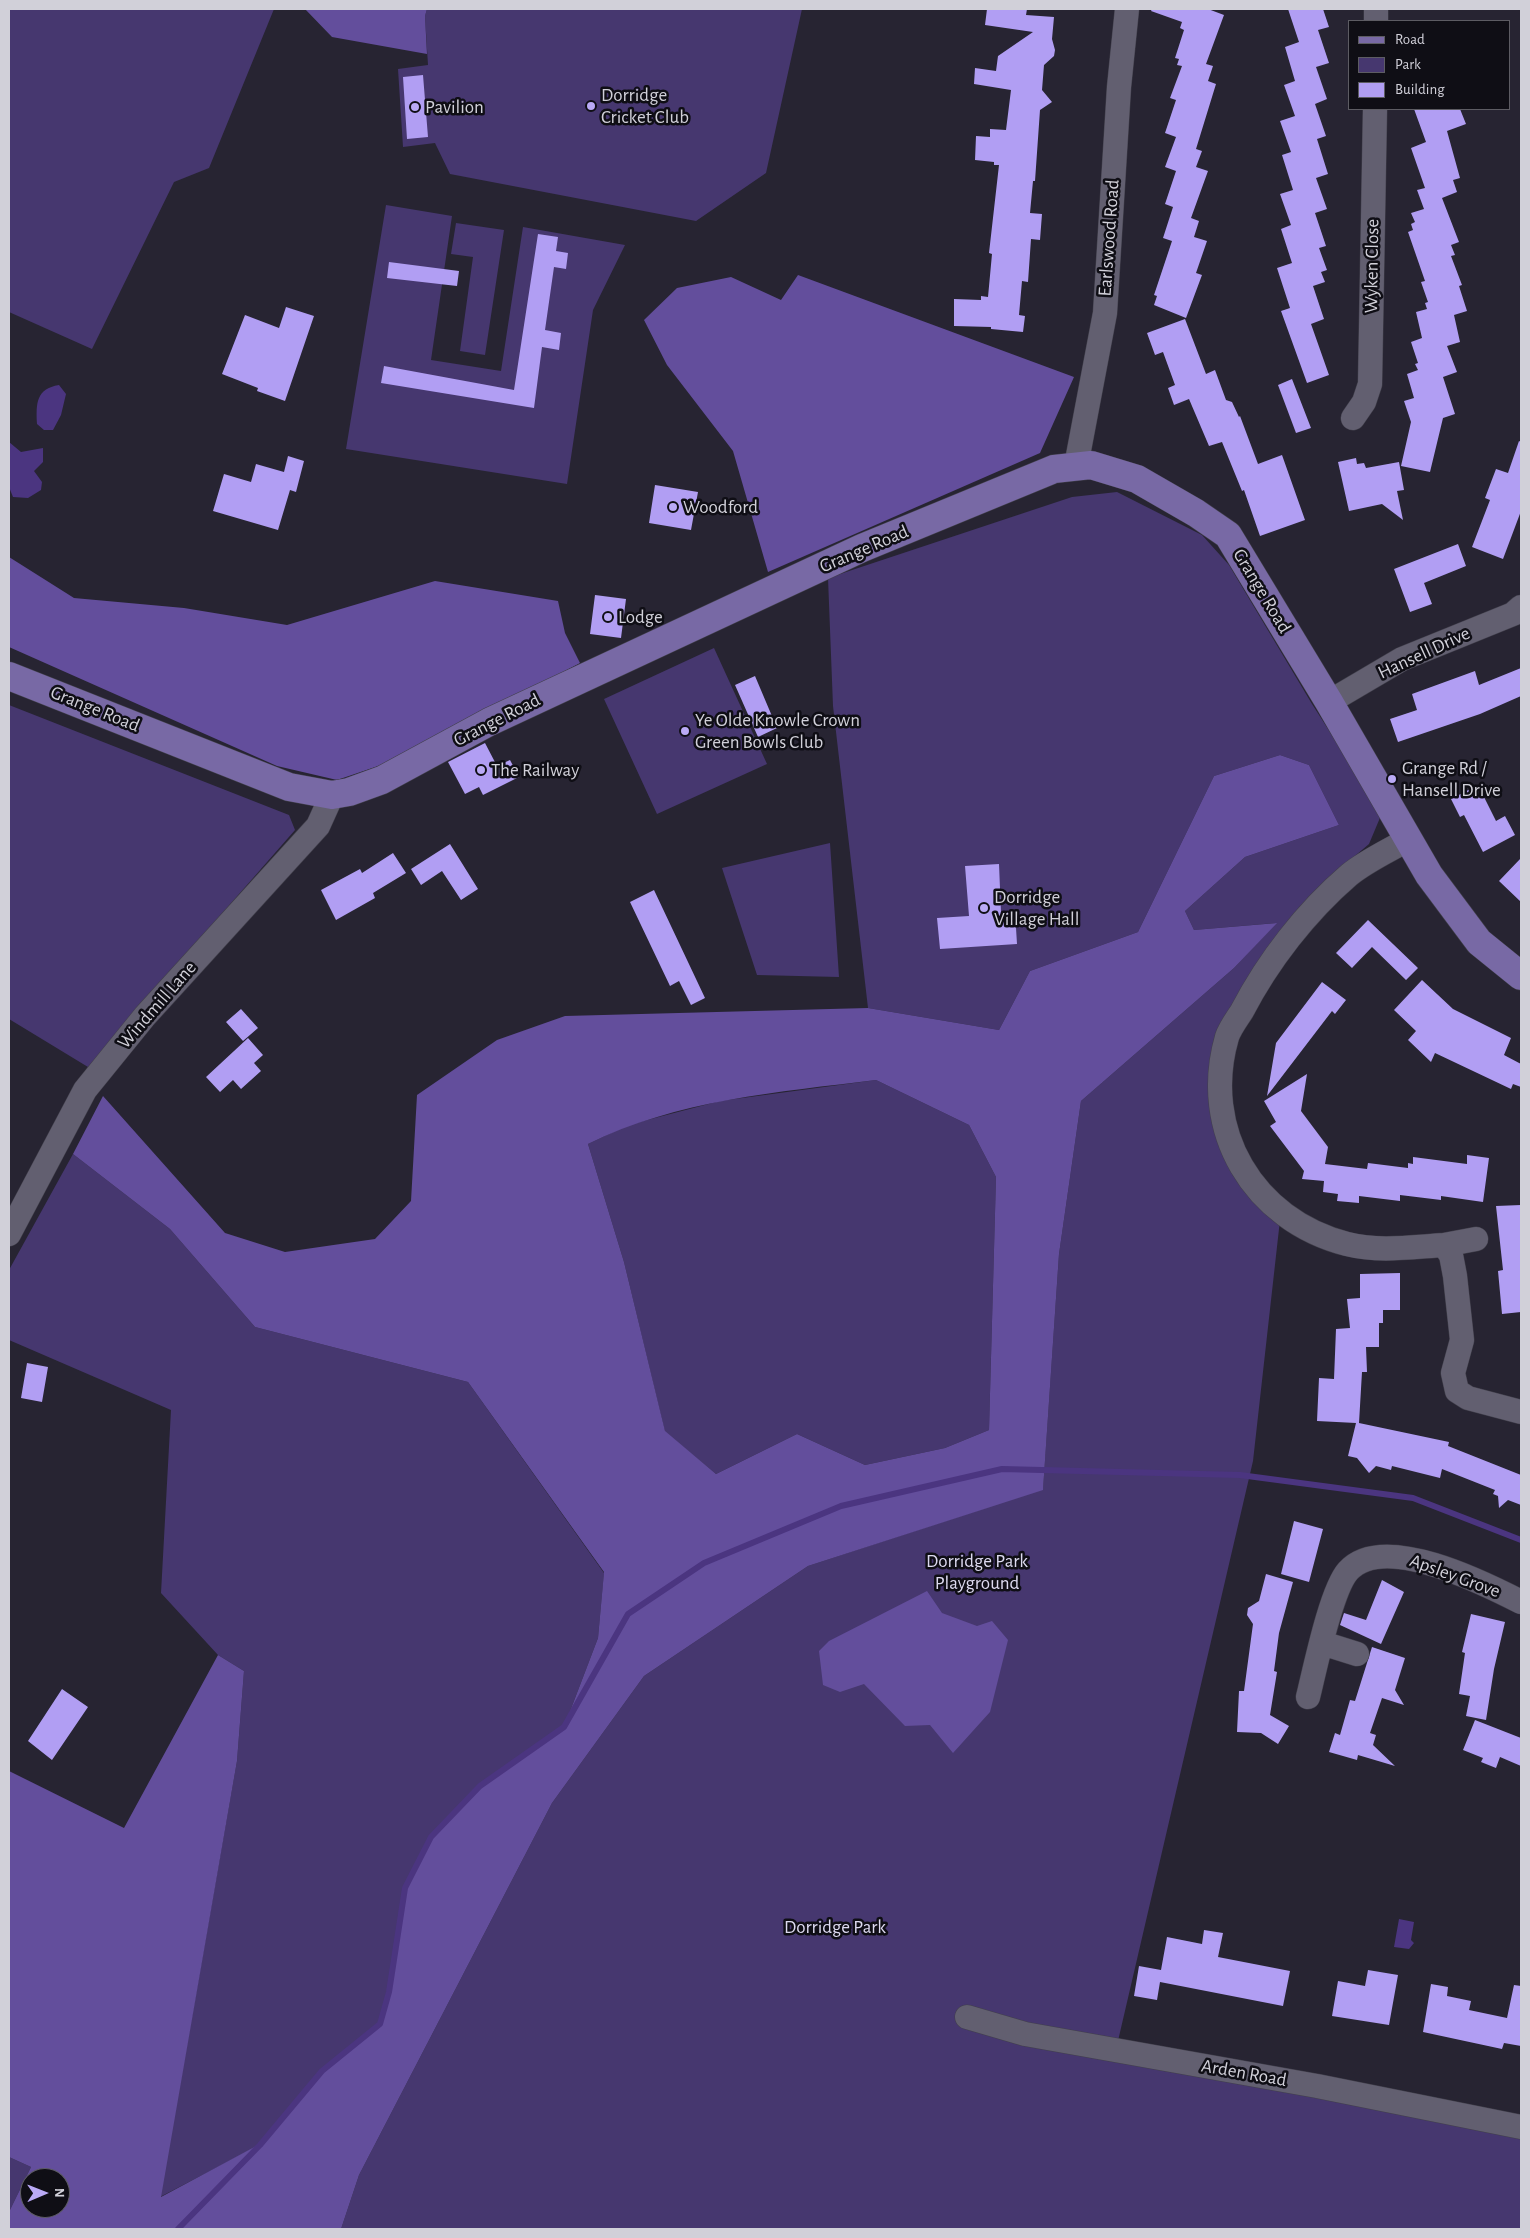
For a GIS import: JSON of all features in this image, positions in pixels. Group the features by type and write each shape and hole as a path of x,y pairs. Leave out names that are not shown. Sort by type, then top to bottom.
{"main road":[{"name":"Grange Road","path":"9,676 289,787 332,795 349,792 399,773 489,722 862,548 1054,470 1091,465 1107,468 1137,479 1196,513 1228,535 1329,702 1407,840 1435,883 1479,942 1521,976"}],"street":[{"name":"Earlswood Road","path":"1076,466 1105,313 1119,87 1127,9"},
{"name":"Wyken Close","path":"1353,418 1364,402 1370,384 1375,110"},
{"name":"Hansell Drive","path":"1329,702 1402,659 1513,614 1521,607"},
{"name":"Windmill Lane","path":"9,1234 85,1090 145,1016 318,826 332,795"},
{"path":"1407,840 1350,875 1311,915 1275,958 1228,1036 1219,1084 1221,1112 1226,1135 1247,1176 1268,1201 1287,1216 1315,1232 1346,1244 1396,1249 1444,1245 1476,1239"},
{"path":"1444,1245 1451,1255 1455,1276 1462,1340 1453,1373 1457,1391 1468,1398 1521,1412"},
{"name":"Apsley Grove","path":"1308,1697 1336,1594 1348,1570 1379,1555 1403,1556 1432,1564 1521,1602"},
{"path":"1322,1643 1357,1654"},
{"name":"Arden Road","path":"967,2018 1025,2034 1318,2086 1521,2127"}],"green space":[{"path":"9,9 274,9 209,168 174,182 92,349 9,312"},
{"name":"Dorridge Cricket Club","path":"427,9 802,9 766,173 696,221 450,174 435,143 403,147 398,69 428,65 425,16"},
{"path":"386,205 452,216 431,360 501,371 523,227 625,245 593,310 567,484 346,449"},
{"path":"456,223 504,230 485,355 460,351 473,257 451,254"},
{"name":"Dorridge Park","path":"1117,492 1202,535 1229,565 1312,704 1382,813 1369,844 1349,861 1278,937 1211,1092 1280,1220 1253,1461 1114,2058 1521,2133 1521,2229 341,2229 359,2175 552,1803 644,1676 808,1566 1043,1489 1059,1254 1081,1101 1234,968 1276,923 1194,930 1185,911 1245,857 1339,825 1309,765 1280,755 1214,776 1138,932 1030,971 999,1030 868,1008 833,706 828,578 1072,497"},
{"name":"Ye Olde Knowle Crown Green Bowls Club","path":"714,648 767,764 657,814 604,699"},
{"path":"9,705 289,815 295,830 88,1067 9,1019"},
{"path":"830,843 839,977 757,975 722,868"},
{"path":"876,1080 969,1125 996,1177 989,1430 945,1448 865,1465 797,1434 716,1474 665,1432 624,1262 588,1144 628,1125 720,1101"},
{"path":"73,1154 170,1229 255,1327 468,1382 604,1573 598,1638 564,1727 480,1786 431,1837 405,1888 389,1992 380,2024 322,2071 260,2145 160,2197 237,1761 244,1671 218,1655 161,1593 171,1410 9,1340 9,1270"},
{"path":"9,2157 31,2167 20,2168 20,2190 9,2212"}],"shaded area":[{"path":"305,9 427,9 425,16 427,54 332,37"},
{"path":"798,275 1074,377 1040,453 768,572 733,451 667,365 644,320 677,288 731,277 781,300"},
{"path":"59,385 66,394 61,415 53,430 44,430 37,424 37,403 46,390"},
{"path":"9,442 21,452 43,448 43,462 34,471 42,482 41,490 28,498 13,497 9,487"},
{"path":"9,557 74,598 184,608 287,625 435,581 558,601 565,633 580,663 399,759 337,780 277,766 9,647"},
{"path":"1280,755 1309,765 1339,825 1245,857 1185,911 1194,930 1277,923 1234,968 1081,1101 1059,1254 1043,1490 808,1566 644,1676 552,1803 359,2175 341,2229 9,2229 9,2212 20,2190 20,2218 70,2218 70,2168 31,2168 9,2157 9,1771 124,1828 218,1655 244,1671 237,1761 161,2197 260,2144 322,2071 380,2024 389,1992 405,1888 431,1837 480,1786 564,1727 598,1638 604,1572 468,1382 255,1327 170,1229 73,1154 103,1096 225,1233 285,1252 375,1239 411,1201 417,1095 497,1040 565,1016 868,1008 999,1030 1030,971 1138,932 1214,776","holes":["876,1080 969,1125 996,1177 989,1430 945,1448 865,1465 797,1434 716,1474 665,1431 624,1262 588,1144 656,1117 692,1108 765,1094"]},
{"path":"927,1591 942,1613 977,1626 992,1621 1008,1640 990,1712 953,1753 930,1725 905,1726 864,1684 840,1692 823,1685 819,1651 829,1641"},
{"path":"1399,1919 1414,1922 1411,1940 1414,1943 1409,1949 1394,1947"}],"building":[{"path":"987,9 1027,9 1026,15 1054,17 1052,39 1055,50 1054,56 1044,65 1042,90 1052,102 1040,110 1035,181 1033,181 1030,213 1042,214 1040,240 1031,239 1028,282 1022,281 1019,315 1025,316 1023,332 991,329 991,327 954,326 954,299 981,300 981,296 988,297 992,254 989,253 999,165 994,165 994,162 975,160 976,136 990,137 990,129 1006,130 1011,90 974,84 975,68 996,71 998,56 1033,32 985,25"},
{"path":"1152,9 1208,9 1224,15 1206,64 1213,66 1208,81 1216,84 1196,149 1202,151 1196,167 1208,171 1191,218 1199,221 1194,237 1207,241 1196,273 1202,275 1186,318 1154,305 1157,296 1154,295 1172,241 1163,238 1173,207 1165,204 1176,171 1165,167 1176,137 1165,133 1176,100 1170,98 1182,66 1177,65 1179,59 1175,58 1184,30 1180,28 1182,22 1151,11"},
{"path":"1288,9 1323,9 1329,27 1318,30 1329,63 1316,67 1327,99 1315,104 1326,136 1317,139 1328,174 1316,178 1327,209 1315,213 1326,246 1319,248 1327,270 1321,272 1325,282 1313,286 1324,319 1311,324 1329,375 1307,383 1281,311 1290,308 1277,268 1292,263 1281,229 1291,225 1280,194 1293,190 1282,155 1291,152 1280,121 1295,116 1284,85 1295,81 1285,47 1299,42"},
{"name":"Pavilion","path":"423,75 428,137 407,139 403,77"},
{"path":"1414,110 1460,110 1466,124 1447,131 1460,178 1453,180 1457,192 1442,198 1459,242 1451,245 1455,255 1451,256 1462,285 1459,286 1467,311 1454,315 1460,342 1447,346 1457,372 1443,377 1455,414 1443,418 1430,472 1401,466 1411,422 1404,401 1414,398 1407,374 1418,370 1415,364 1418,363 1411,342 1422,338 1416,312 1427,309 1425,303 1428,302 1421,282 1425,281 1408,232 1413,230 1411,224 1415,222 1411,213 1424,209 1417,190 1425,188 1411,148 1426,142"},
{"path":"538,234 558,237 556,251 568,253 566,269 554,267 545,330 561,333 559,350 542,347 534,408 381,383 384,366 514,390"},
{"path":"389,262 459,271 457,286 387,278"},
{"path":"286,307 314,316 285,401 257,391 258,388 222,374 245,315 279,328"},
{"path":"1185,319 1206,374 1215,370 1226,400 1232,402 1240,416 1258,464 1282,455 1305,520 1260,536 1244,490 1242,491 1222,442 1209,446 1189,399 1174,405 1168,388 1175,385 1163,352 1155,355 1147,333"},
{"path":"1292,379 1311,428 1296,433 1278,385"},
{"path":"1519,441 1521,442 1521,511 1503,559 1472,547 1490,500 1485,498 1496,469 1508,473"},
{"path":"288,456 304,461 296,492 290,490 278,530 213,511 224,474 251,482 256,464 284,472"},
{"path":"1356,458 1357,464 1364,463 1366,468 1399,462 1404,490 1397,491 1403,520 1382,504 1349,511 1338,462"},
{"name":"Woodford","path":"655,485 698,492 691,530 649,523"},
{"path":"1458,544 1466,566 1424,583 1432,604 1410,612 1394,569"},
{"name":"Lodge","path":"595,595 626,599 621,638 590,634"},
{"path":"1521,668 1521,696 1480,714 1398,742 1390,719 1417,710 1412,694 1475,671 1479,685"},
{"path":"755,676 777,728 758,737 735,685"},
{"name":"The Railway","path":"485,743 497,766 510,760 519,777 483,795 479,787 465,794 448,762"},
{"path":"1478,785 1496,821 1505,816 1515,835 1483,852 1464,815 1460,817 1451,799"},
{"path":"450,844 478,889 461,900 442,871 421,885 411,869"},
{"path":"393,853 406,873 373,893 375,898 336,920 321,890 360,869 362,873"},
{"path":"1521,858 1521,902 1499,881"},
{"name":"Dorridge Village Hall","path":"999,864 1001,913 1015,912 1017,944 940,949 937,918 969,916 965,866"},
{"path":"654,890 705,998 691,1005 679,981 670,986 630,902"},
{"path":"1368,920 1418,968 1406,980 1372,947 1352,968 1336,953"},
{"path":"1422,980 1453,1009 1511,1038 1504,1055 1521,1064 1521,1087 1513,1084 1511,1089 1435,1053 1431,1062 1408,1040 1416,1031 1394,1010"},
{"path":"1322,982 1346,1000 1335,1014 1332,1011 1267,1096 1276,1043"},
{"path":"241,1009 258,1028 243,1041 226,1022"},
{"path":"248,1038 263,1055 254,1063 261,1071 241,1089 233,1080 220,1092 206,1077"},
{"path":"1307,1074 1301,1111 1328,1147 1325,1164 1367,1169 1368,1163 1408,1168 1408,1163 1413,1164 1413,1157 1467,1164 1467,1155 1489,1158 1483,1202 1441,1196 1441,1200 1400,1195 1400,1201 1359,1196 1359,1203 1337,1201 1338,1194 1323,1192 1324,1181 1302,1179 1304,1171 1270,1126 1276,1122 1264,1101"},
{"path":"1521,1205 1521,1312 1502,1314 1498,1271 1503,1270 1496,1206"},
{"path":"1400,1273 1400,1310 1383,1310 1383,1323 1379,1323 1379,1347 1366,1347 1367,1372 1362,1372 1359,1423 1449,1442 1448,1446 1521,1475 1521,1505 1508,1500 1499,1508 1498,1496 1493,1494 1495,1490 1442,1469 1440,1478 1392,1466 1391,1470 1376,1466 1369,1473 1357,1458 1348,1456 1356,1423 1317,1421 1319,1378 1334,1379 1336,1329 1350,1328 1347,1299 1360,1298 1360,1274"},
{"path":"27,1363 48,1367 42,1402 21,1398"},
{"path":"1294,1521 1323,1529 1309,1582 1281,1574"},
{"path":"1266,1574 1293,1582 1279,1633 1274,1671 1277,1672 1270,1715 1289,1726 1278,1744 1261,1733 1237,1732 1239,1691 1244,1691 1253,1624 1247,1615 1248,1608 1259,1601"},
{"path":"1382,1580 1404,1592 1381,1644 1340,1625 1344,1613 1366,1620"},
{"path":"1471,1614 1505,1622 1494,1669 1486,1720 1466,1716 1470,1696 1459,1694 1465,1653 1462,1652"},
{"path":"1372,1647 1405,1658 1395,1690 1404,1705 1382,1698 1370,1733 1376,1735 1373,1745 1395,1766 1358,1755 1357,1760 1329,1752 1335,1733 1340,1735 1350,1700 1355,1701"},
{"path":"62,1689 88,1707 52,1760 28,1741"},
{"path":"1475,1720 1521,1738 1521,1766 1500,1757 1496,1768 1481,1762 1483,1758 1463,1750"},
{"path":"1204,1930 1223,1933 1218,1957 1290,1971 1283,2006 1160,1982 1157,2000 1134,1996 1139,1966 1161,1970 1167,1937 1202,1944"},
{"path":"1368,1970 1398,1975 1389,2025 1332,2016 1338,1981 1365,1986"},
{"path":"1431,1984 1448,1987 1447,1996 1471,2001 1469,2010 1507,2018 1514,1985 1521,1986 1521,2046 1504,2043 1502,2049 1423,2032"}],"waterway":[{"path":"178,2229 260,2145 322,2071 380,2024 389,1992 405,1888 431,1837 480,1786 564,1727 628,1614 704,1563 841,1506 1002,1469 1240,1475 1413,1498 1521,1540"}],"place":[{"name":"Dorridge Cricket Club","path":"591,106"},
{"name":"Pavilion","path":"415,107"},
{"name":"Woodford","path":"673,507"},
{"name":"Lodge","path":"608,617"},
{"name":"Ye Olde Knowle Crown Green Bowls Club","path":"685,731"},
{"name":"The Railway","path":"481,770"},
{"name":"Grange Rd / Hansell Drive","path":"1392,779"},
{"name":"Dorridge Village Hall","path":"984,908"}],"park label":[{"name":"Dorridge Park Playground","path":"977,1572"}]}
